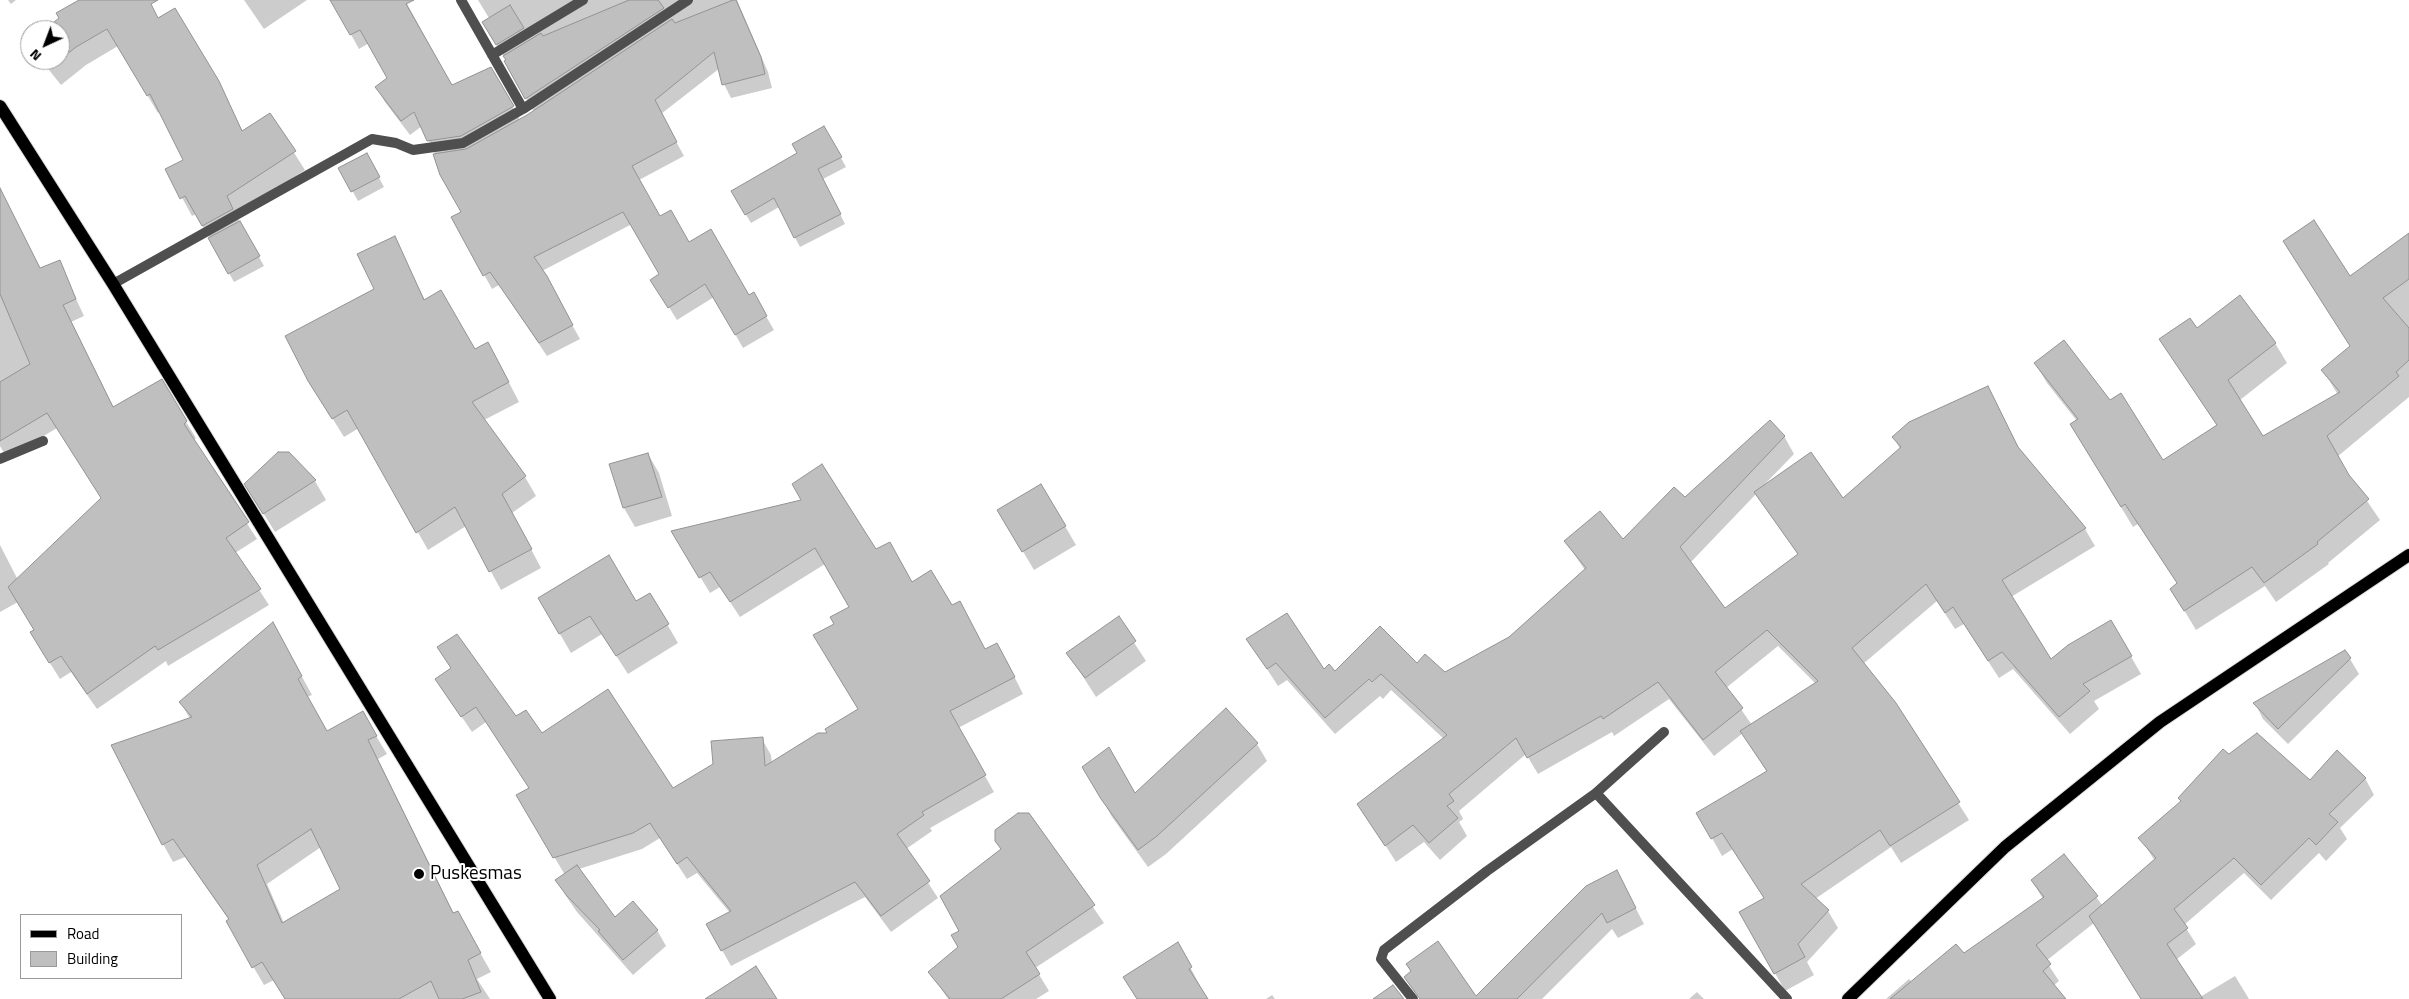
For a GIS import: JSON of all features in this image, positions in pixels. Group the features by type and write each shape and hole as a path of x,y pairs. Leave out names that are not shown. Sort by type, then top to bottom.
{"main road":[{"path":"0,106 113,284 550,999"},
{"path":"1848,999 2005,847 2160,722 2409,555"}],"street":[{"path":"461,0 523,110"},
{"path":"492,55 583,0"},
{"path":"113,284 372,139 396,143 413,150 463,143 523,110 688,0"},
{"path":"0,460 43,441"},
{"path":"1413,999 1382,959 1384,950 1487,871 1596,793 1664,732"},
{"path":"1596,793 1787,999"}],"building":[{"path":"79,0 158,0 151,4 158,18 175,8 219,81 242,131 270,113 296,151 227,196 233,209 202,226 185,196 180,199 165,169 183,160 150,94 147,96 107,29 70,52 70,20 56,20 59,18 56,13"},
{"path":"330,0 414,0 406,4 452,85 491,67 514,106 461,136 427,141 414,112 401,121 375,87 387,78 360,30 350,35"},
{"path":"629,0 658,0 664,8 525,99 503,56 541,33 543,36"},
{"path":"736,0 761,57 765,74 722,85 714,52 655,100 677,142 632,166 660,216 671,210 689,242 711,229 749,295 754,292 767,316 735,335 705,284 668,308 650,280 659,274 623,212 534,257 547,276 573,325 539,343 490,272 483,276 451,217 461,212 440,175 433,154 466,149 527,115 672,19 675,23"},
{"path":"510,5 524,28 496,45 482,22"},
{"path":"824,126 842,157 818,169 841,214 794,238 774,198 745,215 731,191 797,153 792,144"},
{"path":"367,153 380,177 351,192 338,168"},
{"path":"0,188 40,268 60,260 76,299 63,305 113,407 162,379 187,421 184,424 249,522 226,538 261,589 158,650 155,646 87,694 61,656 49,663 30,632 34,630 8,587 101,498 47,413 0,441 0,382 30,364 0,294"},
{"path":"2314,220 2350,276 2409,233 2409,279 2383,298 2409,328 2409,360 2396,372 2399,376 2327,436 2349,475 2369,499 2317,542 2318,544 2264,583 2252,567 2184,611 2170,589 2177,583 2125,504 2121,507 2070,424 2078,419 2034,363 2064,340 2110,400 2121,393 2163,460 2217,425 2159,339 2190,318 2197,328 2240,295 2276,343 2228,380 2263,436 2340,392 2321,370 2350,346 2283,241"},
{"path":"240,221 260,256 228,274 208,238"},
{"path":"395,236 424,300 441,290 475,349 488,342 509,382 472,402 526,476 502,494 532,549 489,572 455,507 416,533 347,410 332,419 308,381 285,336 374,289 357,254"},
{"path":"1988,386 2018,447 2086,528 2002,580 2051,659 2068,645 2111,620 2132,656 2083,684 2090,691 2059,717 2002,652 1988,661 1953,607 1945,613 1926,584 1852,648 1896,703 1960,802 1890,846 1880,830 1801,884 1829,910 1798,944 1805,957 1774,974 1739,912 1764,898 1722,833 1711,839 1696,813 1767,771 1740,731 1818,681 1767,630 1715,672 1743,708 1703,740 1658,682 1603,719 1601,716 1527,758 1516,738 1449,794 1454,801 1447,806 1458,818 1429,843 1413,825 1385,846 1357,804 1447,735 1381,674 1372,682 1369,679 1325,718 1276,663 1267,669 1246,639 1287,613 1324,669 1329,664 1335,671 1380,626 1417,663 1425,654 1445,672 1509,637 1586,568 1564,541 1600,511 1623,539 1674,487 1685,497 1770,420 1785,436 1680,547 1725,608 1798,554 1754,492 1811,452 1843,498 1901,447 1892,437 1909,422"},
{"path":"278,452 289,452 316,480 263,514 244,484"},
{"path":"648,453 662,497 623,508 609,464"},
{"path":"822,464 876,549 890,542 912,582 931,570 952,605 960,601 985,649 997,643 1015,677 950,711 986,775 922,812 924,815 897,834 930,881 881,916 855,882 721,951 706,924 731,911 687,857 677,864 650,823 633,833 553,858 516,795 529,788 476,707 461,717 435,679 451,668 437,647 457,634 516,716 526,710 542,733 608,689 673,788 713,764 711,741 763,737 765,766 818,733 827,733 825,729 858,709 813,635 834,624 830,617 849,607 815,548 730,602 710,572 699,578 671,531 801,500 792,484"},
{"path":"1041,484 1066,526 1022,552 997,510"},
{"path":"609,555 636,601 650,593 669,624 616,656 590,616 559,634 538,598"},
{"path":"1119,616 1136,641 1085,678 1066,653"},
{"path":"273,622 302,676 298,679 327,731 363,711 377,736 368,740 453,913 458,911 481,953 468,960 481,992 462,999 439,999 431,981 399,999 285,999 262,962 252,968 226,921 229,919 173,839 162,845 111,745 192,717 179,702","holes":["311,829 340,889 282,923 257,865"]},
{"path":"2345,650 2351,658 2278,729 2253,703"},
{"path":"1226,708 1258,743 1157,836 1138,850 1101,799 1082,767 1109,747 1135,793"},
{"path":"2257,733 2310,780 2337,750 2366,778 2329,814 2338,822 2316,845 2309,838 2261,885 2234,858 2174,909 2188,928 2167,944 2203,999 2141,999 2089,916 2156,858 2138,838 2181,801 2178,798 2223,749 2229,754"},
{"path":"1018,813 1029,813 1095,905 1026,952 1040,974 1001,999 950,999 928,972 958,947 951,935 959,931 940,896 1001,849 995,841 995,830"},
{"path":"2064,854 2098,896 2036,945 2051,964 2043,971 2066,999 1890,999 1956,944 1964,953 2044,897 2031,880"},
{"path":"577,865 615,917 633,901 658,930 623,960 598,931 600,930 567,896 555,880"},
{"path":"1617,870 1636,908 1607,923 1602,913 1517,999 1420,999 1404,977 1411,971 1406,964 1438,941 1476,996 1586,886"},
{"path":"1178,942 1192,967 1189,969 1208,999 1137,999 1123,977"},
{"path":"756,966 777,999 705,999"},
{"path":"1393,985 1404,999 1373,999"}],"place":[{"name":"Puskesmas","path":"419,874"}]}
